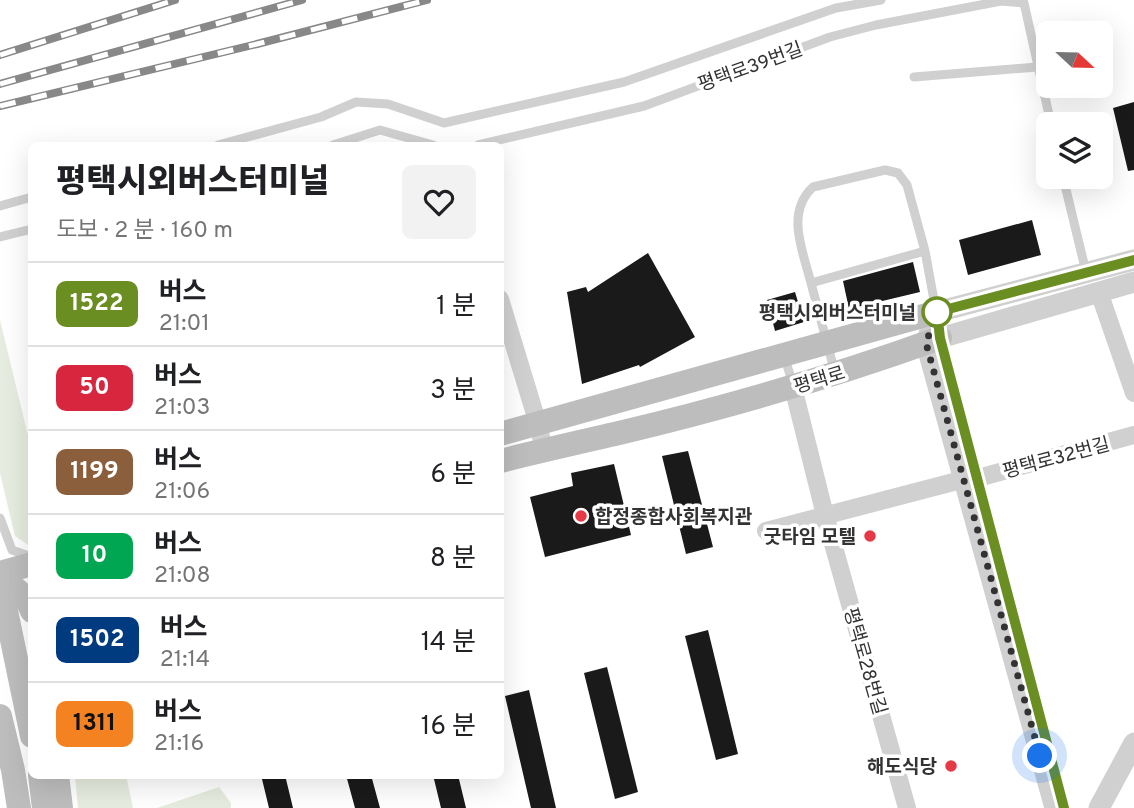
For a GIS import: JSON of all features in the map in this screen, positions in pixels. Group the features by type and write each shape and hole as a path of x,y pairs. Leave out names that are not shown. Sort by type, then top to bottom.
{"main road":[{"name":"평택로","path":"504,433 937,312"},
{"name":"평택로","path":"504,460 620,433 793,387 933,340"},
{"path":"7,582 28,567"},
{"path":"7,582 28,602"},
{"path":"7,582 28,711"},
{"path":"0,716 19,808"},
{"path":"40,779 44,808"},
{"path":"57,779 61,808"}],"street":[{"name":"평택로","path":"937,312 1134,260"},
{"name":"평택로","path":"933,340 1134,282"},
{"path":"1099,292 1134,394"},
{"path":"504,312 544,450"},
{"path":"937,312 933,340 1055,808"},
{"name":"평택로28번길","path":"793,387 825,515 907,808"},
{"path":"614,402 620,433"},
{"name":"평택로32번길","path":"1064,808 971,478 1134,436"},
{"path":"766,531 971,478"},
{"path":"1099,808 1134,743"}],"lane":[{"path":"229,142 321,117 356,102 388,104 444,123 624,82 840,3 881,0"},
{"name":"평택로39번길","path":"491,142 644,106 830,37 876,25 1001,1 1027,1 1036,60"},
{"path":"914,77 1036,67"},
{"path":"342,142 380,130 422,142"},
{"path":"835,374 796,225 805,195 813,187 885,170 898,173 907,185 925,251 937,312"},
{"path":"1066,189 1086,272"},
{"path":"0,206 28,198"},
{"path":"0,237 28,230"},
{"path":"811,283 925,251"},
{"path":"784,355 793,387"},
{"path":"0,518 12,550 28,556"}],"shaded area":[{"path":"0,320 28,436 28,545 15,536 0,473"},
{"path":"75,779 127,779 133,808 78,808"},
{"path":"219,787 231,803 231,808 157,808"}],"building":[{"path":"1134,102 1134,170 1128,171 1113,108"},
{"path":"1032,220 1041,255 968,275 959,240"},
{"path":"648,253 695,337 640,367 639,365 582,384 567,292 586,287 588,292"},
{"name":"평택시외버스터미널","path":"913,262 920,292 849,309 843,281"},
{"path":"795,292 804,322 775,331 767,300"},
{"path":"688,451 713,547 686,554 662,456"},
{"name":"합정종합사회복지관","path":"614,464 631,535 545,557 530,497 573,486 571,473"},
{"path":"708,630 738,754 716,760 685,636"},
{"path":"607,667 638,792 615,799 584,673"},
{"path":"529,690 556,808 531,808 505,696"},
{"path":"262,779 286,779 293,808 269,808"},
{"path":"347,779 372,779 380,808 355,808"},
{"path":"434,779 459,779 466,808 441,808"}],"railway":[{"path":"0,55 175,0"},
{"path":"0,84 302,0"},
{"path":"0,106 427,0"}],"bus line":[{"name":"1522","path":"1064,808 940,338 937,312 1134,260"}],"place":[{"name":"평택시외버스터미널","path":"937,312"},
{"name":"합정종합사회복지관","path":"581,516"},
{"name":"굿타임 모텔","path":"870,536"},
{"name":"해도식당","path":"951,766"}],"route":[{"path":"937,312 926,343 1040,756"}]}
